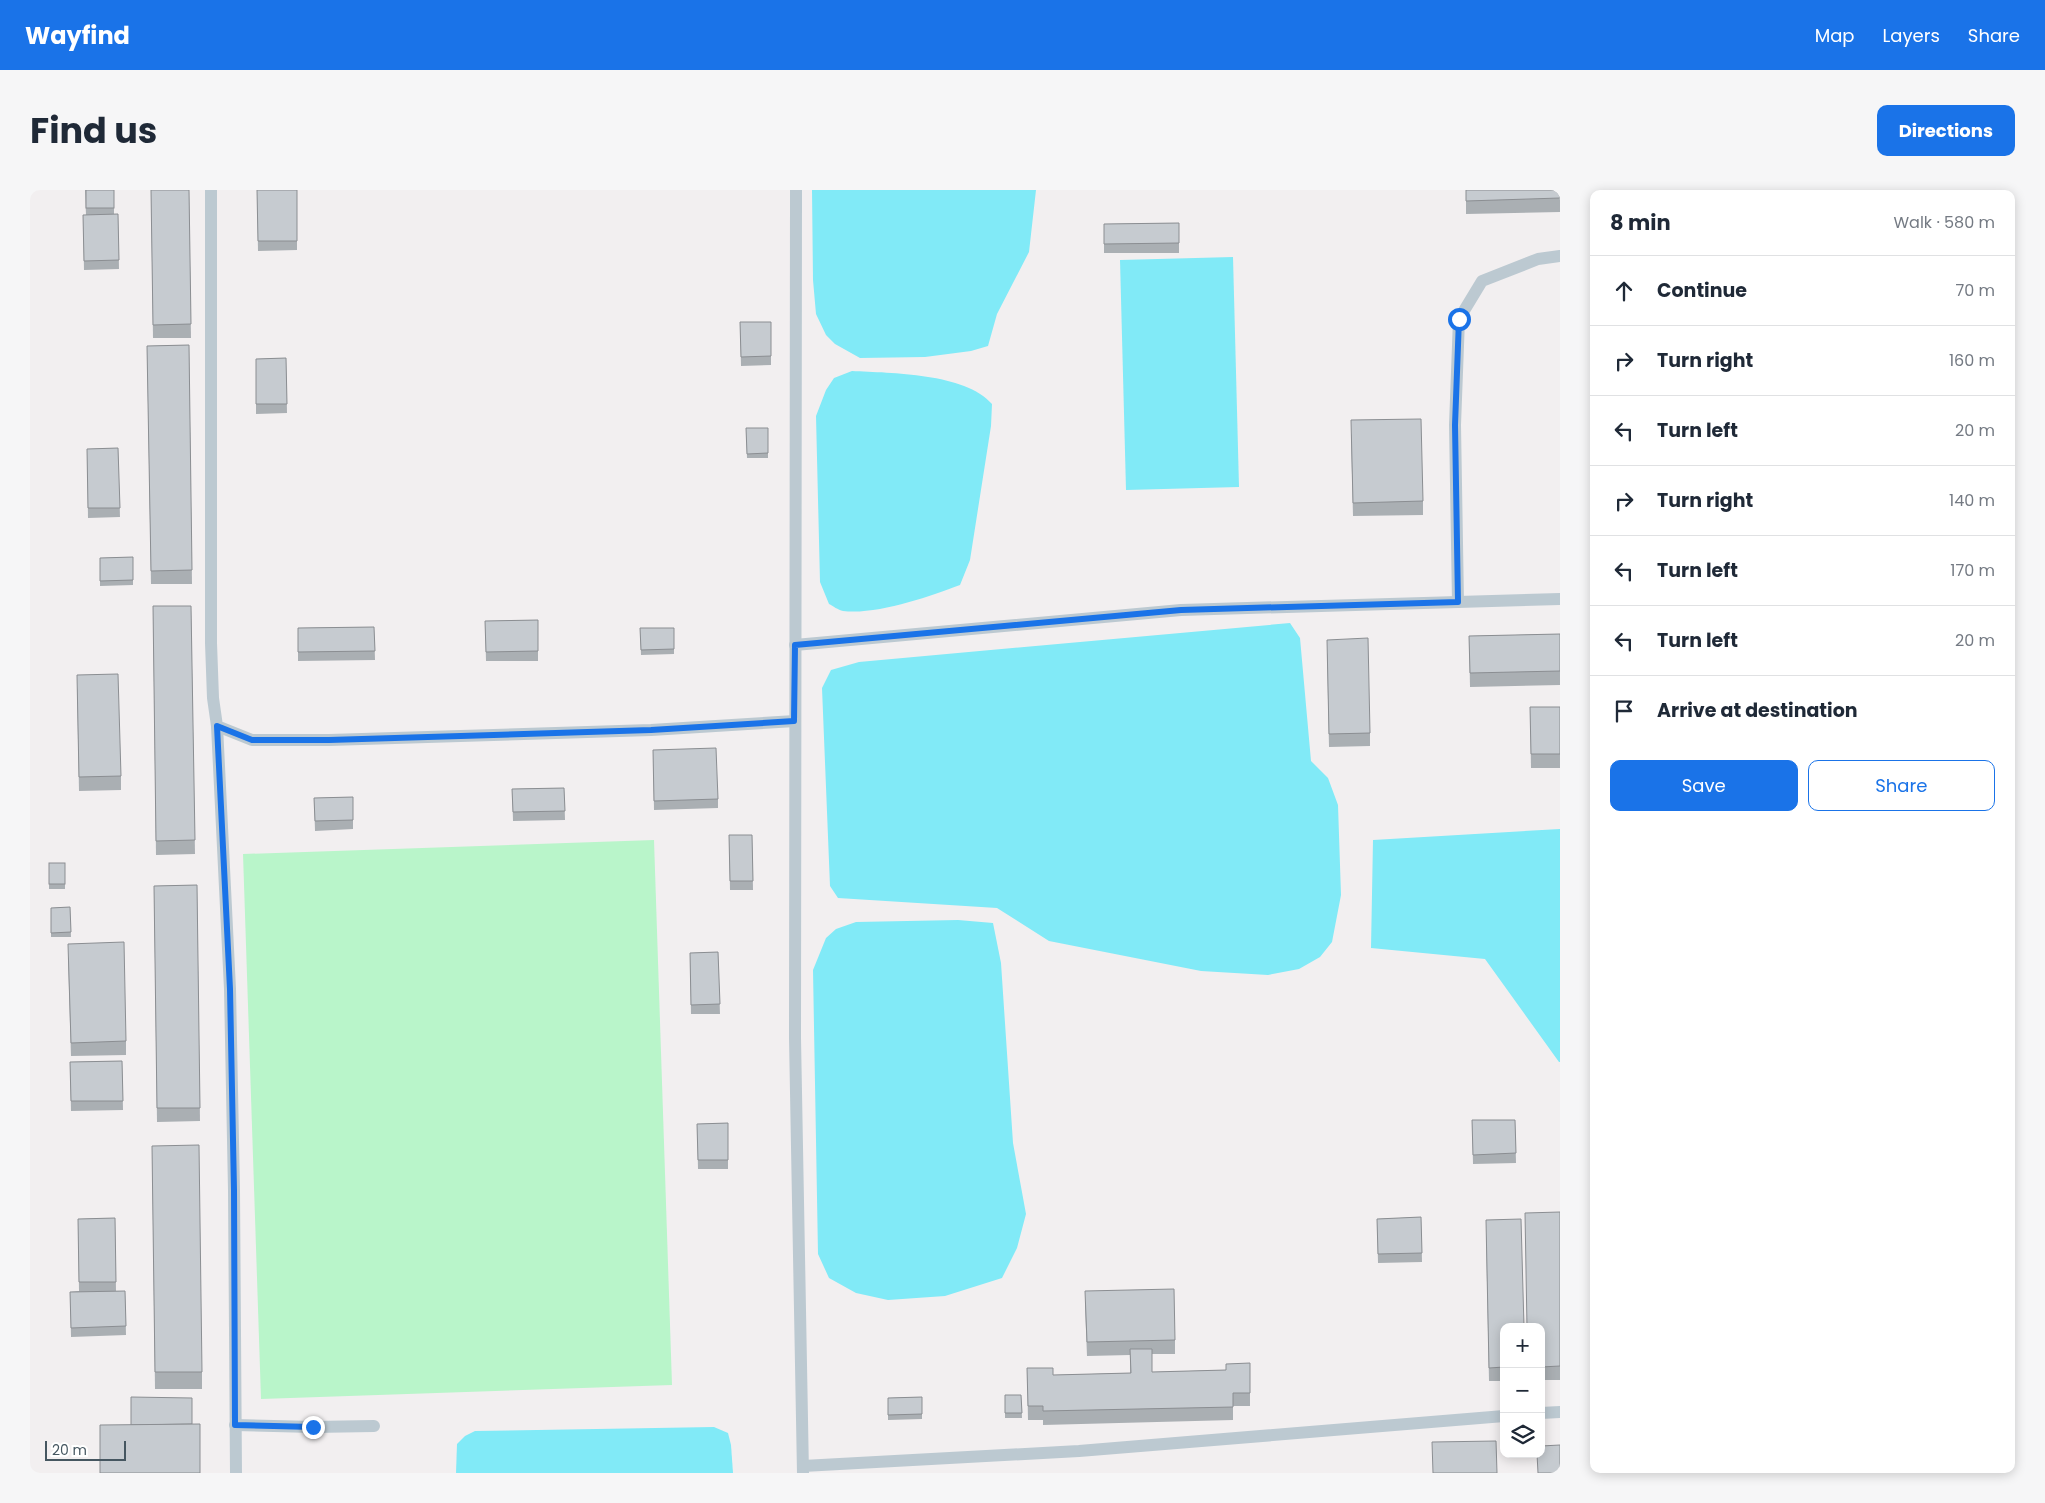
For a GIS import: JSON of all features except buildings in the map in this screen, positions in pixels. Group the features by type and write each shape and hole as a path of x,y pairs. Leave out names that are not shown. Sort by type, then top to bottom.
{"lane":[{"path":"210,190 211,633 230,989 236,1473"},
{"path":"796,190 798,388 794,721 796,1038 803,1470 1500,1416"},
{"path":"1458,602 1455,425 1459,319 1482,281 1538,259 1560,256"},
{"path":"795,645 1181,610 1560,599"},
{"path":"217,726 252,740 329,740 651,730 794,721"},
{"path":"1545,1413 1560,1412"},
{"path":"235,1425 374,1426"}],"green space":[{"path":"654,840 672,1385 261,1399 243,854"}],"water":[{"path":"812,190 1036,190 1029,252 997,314 988,346 971,351 925,357 860,358 835,344 826,335 816,314 813,280"},
{"path":"1233,257 1239,487 1126,490 1120,260"},
{"path":"852,371 906,374 946,380 980,394 992,404 991,426 970,560 960,585 887,608 856,612 843,611 829,604 820,582 816,416 826,390 834,378"},
{"path":"1290,623 1300,638 1311,761 1328,778 1338,805 1341,895 1332,942 1320,957 1299,969 1268,975 1201,971 1049,941 997,908 838,898 830,886 822,688 831,670 859,662"},
{"path":"1560,829 1559,1062 1485,959 1371,948 1373,840"},
{"path":"958,920 993,923 1001,963 1013,1143 1026,1214 1017,1248 1002,1278 945,1296 888,1300 856,1293 829,1278 818,1254 813,970 826,938 836,929 856,922"},
{"path":"714,1427 728,1433 733,1473 456,1473 457,1444 465,1436 475,1431"}],"route":[{"path":"313,1427 235,1425 234,1190 230,989 217,726 252,740 329,740 651,730 794,721 795,645 1181,610 1458,602 1455,425 1459,319"}]}
